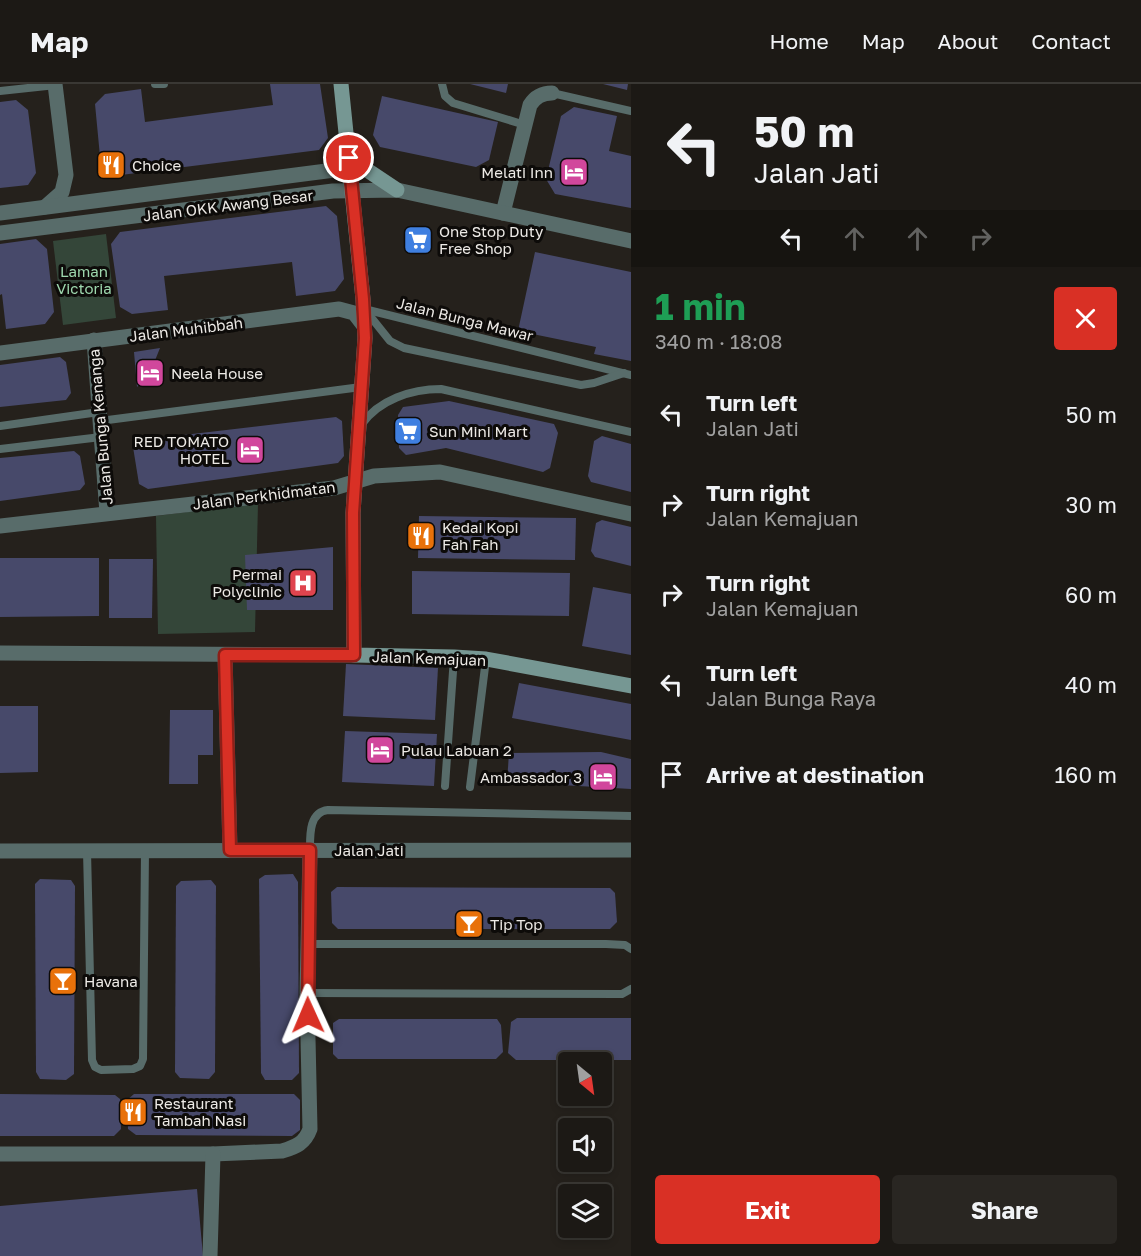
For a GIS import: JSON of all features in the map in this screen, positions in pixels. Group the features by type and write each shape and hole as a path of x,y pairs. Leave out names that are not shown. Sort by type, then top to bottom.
{"main road":[{"path":"341,84 364,309 353,513 354,655"},
{"path":"349,163 397,190"},
{"name":"Jalan Kemajuan","path":"354,655 486,659 631,686"}],"street":[{"path":"45,207 62,192 66,175 56,84"},
{"path":"503,213 525,125 534,99 545,93 548,88"},
{"name":"Jalan OKK Awang Besar","path":"0,213 349,163"},
{"name":"Jalan OKK Awang Besar","path":"0,233 352,190 397,190 631,241"},
{"name":"Jalan Muhibbah","path":"0,352 339,309 354,313 364,326"},
{"name":"Jalan Bunga Kenanga","path":"94,340 107,513"},
{"name":"Jalan Perkhidmatan","path":"0,526 334,488 382,475 440,472 631,514"},
{"name":"Jalan Kemajuan","path":"0,653 354,655"},
{"path":"225,655 230,850"},
{"name":"Jalan Jati","path":"0,851 631,849"},
{"path":"0,1154 213,1154 282,1151 293,1148 307,1137 310,1129 308,944 310,850"},
{"path":"210,1256 213,1154"}],"lane":[{"path":"0,91 56,84"},
{"path":"155,84 164,84"},
{"path":"442,84 445,96 453,103 525,125"},
{"path":"548,88 631,111"},
{"name":"Jalan Bunga Mawar","path":"364,309 628,374"},
{"name":"Jalan Bunga Mawar","path":"364,309 390,341 404,348 581,385 628,374"},
{"path":"0,426 361,387"},
{"path":"358,430 366,418 386,402 400,396 441,389 631,432"},
{"path":"0,449 101,437"},
{"path":"445,786 454,657"},
{"path":"470,787 486,659"},
{"path":"310,850 310,833 315,817 318,813 328,810 631,816"},
{"path":"87,851 92,1060 95,1067 101,1070 133,1070 140,1066 143,1059 145,850"},
{"path":"308,944 606,944 626,945 631,949"},
{"path":"308,993 622,994 631,988"}],"green space":[{"name":"Laman Victoria","path":"106,234 116,318 63,325 53,241"},
{"path":"258,503 255,632 158,634 156,516"}],"building":[{"path":"270,84 320,84 328,138 319,150 113,176 101,167 95,104 105,94 141,89 145,122 273,105"},
{"path":"470,84 508,84 506,93"},
{"path":"603,84 628,84 627,90"},
{"path":"382,96 498,122 489,160 476,167 380,147 373,135"},
{"path":"16,100 28,110 36,173 28,185 0,188 0,102"},
{"path":"574,107 617,116 609,151 631,156 631,208 555,194 546,179 561,116"},
{"path":"326,206 337,216 344,279 335,291 296,296 292,262 164,276 168,310 132,314 120,307 111,244 120,232"},
{"path":"36,239 47,249 54,312 45,324 6,329 2,294 0,295 0,244"},
{"path":"535,252 631,272 631,361 594,354 596,347 518,331"},
{"name":"Neela House","path":"160,348 150,373 137,387 134,352"},
{"path":"60,357 66,362 71,393 66,400 0,407 0,365"},
{"path":"449,401 554,424 558,433 550,468 543,472 446,448 406,455 399,448 398,415 403,407"},
{"path":"336,417 342,421 344,456 338,463 148,489 139,484 133,447 141,440"},
{"path":"602,436 631,444 631,492 591,482 588,476 594,441"},
{"path":"74,451 80,456 85,484 80,490 0,501 0,458"},
{"path":"419,516 576,518 575,560 418,558"},
{"path":"602,520 631,527 631,566 595,557 591,551 596,523"},
{"path":"333,547 333,610 247,610 245,555"},
{"path":"0,558 99,558 99,616 0,617"},
{"path":"109,559 153,559 152,618 109,618"},
{"path":"412,571 570,573 569,616 412,614"},
{"path":"593,587 631,594 631,655 582,646"},
{"path":"346,664 438,668 435,720 343,716"},
{"path":"519,683 631,704 631,740 512,718"},
{"path":"0,706 38,706 38,772 0,773"},
{"path":"170,710 213,710 213,755 198,755 198,784 169,784"},
{"path":"345,731 437,734 434,786 342,782"},
{"path":"601,752 631,759 631,789 507,782 509,753"},
{"path":"293,874 298,882 299,1073 292,1080 265,1080 261,1073 259,879 265,875"},
{"path":"40,879 71,880 75,886 74,1074 66,1080 40,1079 36,1072 35,884"},
{"path":"211,880 216,886 215,1072 209,1079 180,1078 175,1072 176,886 181,881"},
{"path":"337,887 610,888 615,893 617,922 610,929 338,929 332,923 331,892"},
{"path":"517,1018 631,1018 631,1060 612,1060 612,1052 558,1052 558,1060 516,1060 508,1053 511,1022"},
{"path":"339,1019 497,1019 501,1025 503,1052 496,1059 338,1059 333,1054 333,1023"},
{"path":"0,1094 115,1095 120,1099 121,1129 114,1136 0,1136"},
{"path":"134,1094 294,1094 300,1100 300,1130 292,1136 136,1135 128,1129 127,1100"},
{"path":"197,1189 203,1256 0,1256 0,1206"}],"place":[{"name":"Choice","path":"111,165"},
{"name":"Melati Inn","path":"574,172"},
{"name":"One Stop Duty Free Shop","path":"418,240"},
{"name":"Neela House","path":"150,373"},
{"name":"Sun Mini Mart","path":"408,431"},
{"name":"RED TOMATO HOTEL","path":"250,450"},
{"name":"Kedai Kopi Fah Fah","path":"421,536"},
{"name":"Permai Polyclinic","path":"303,583"},
{"name":"Pulau Labuan 2","path":"380,750"},
{"name":"Ambassador 3","path":"603,777"},
{"name":"Tip Top","path":"469,924"},
{"name":"Havana","path":"63,981"},
{"name":"Restaurant Tambah Nasi","path":"133,1112"}],"route":[{"path":"308,1015 310,850 230,850 225,655 354,655 354,482 365,338 349,158"}]}
